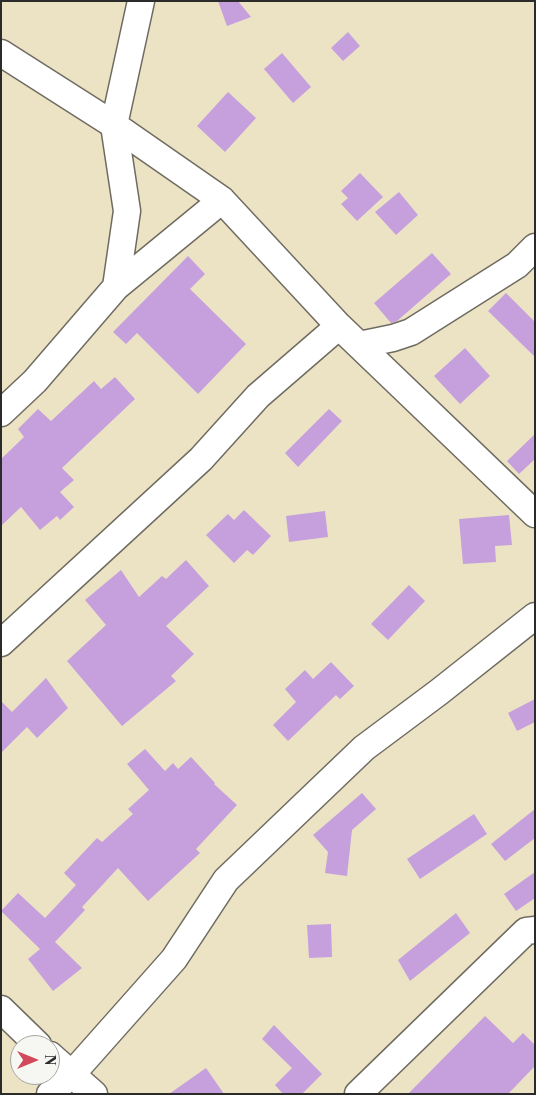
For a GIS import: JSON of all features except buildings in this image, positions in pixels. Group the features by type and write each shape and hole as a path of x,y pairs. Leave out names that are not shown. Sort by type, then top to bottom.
{"street":[{"path":"116,287 127,211 114,125 141,1"},
{"path":"1,53 114,125 222,200 339,326 535,514"},
{"path":"1,413 35,381 116,287 222,200"},
{"path":"359,345 412,332 517,265 535,247"},
{"path":"1,643 201,459 258,396 339,326"},
{"path":"50,1094 72,1074 174,959 226,880 364,748 535,616"},
{"path":"358,1094 526,931 535,930"},
{"path":"1,1009 28,1035"},
{"path":"60,1064 94,1094"}]}
